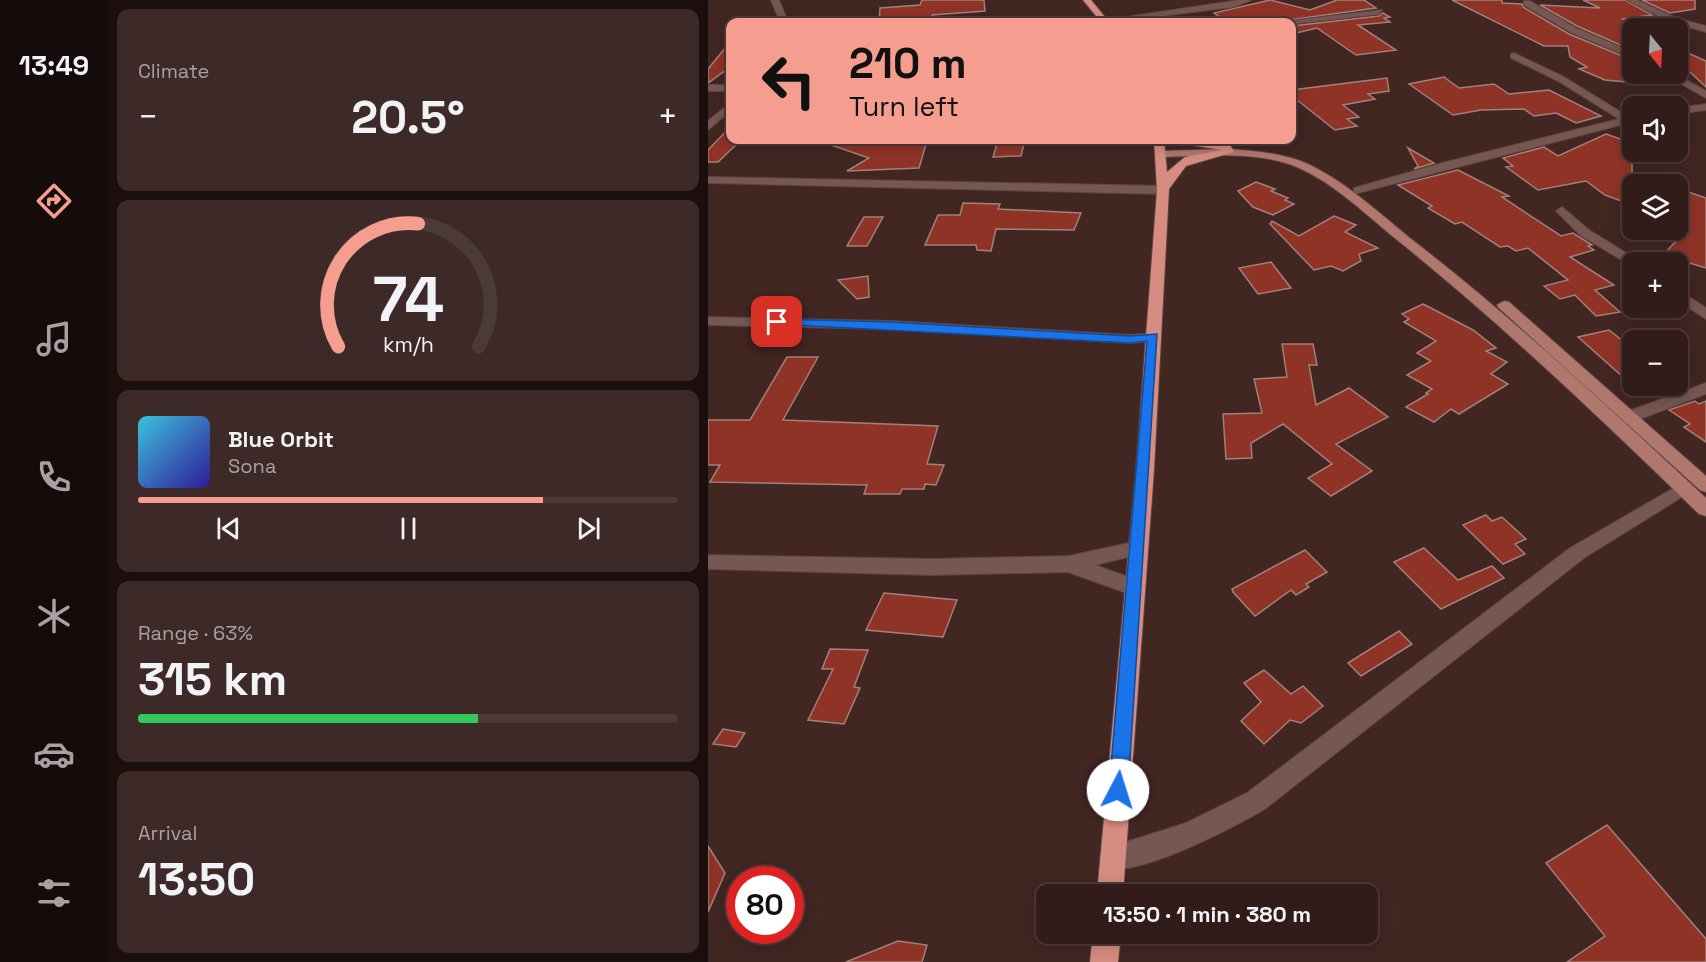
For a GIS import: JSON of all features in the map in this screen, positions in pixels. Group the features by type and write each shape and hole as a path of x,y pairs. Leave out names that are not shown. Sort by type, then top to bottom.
{"highway":[{"path":"1087,0 1102,18"},
{"path":"1111,884 1138,548 1165,145 1228,150"},
{"path":"1163,190 1171,172 1181,163 1228,150"},
{"path":"1104,962 1106,944"}],"main road":[{"path":"1165,145 1228,150 1293,162 1358,203 1506,322 1695,487"},
{"path":"1228,150 1253,148 1294,157 1328,172 1358,191 1432,247 1528,325 1629,417 1695,487 1706,509"}],"street":[{"path":"775,0 782,18"},
{"path":"1132,18 1234,5 1247,0"},
{"path":"1631,0 1673,20 1706,29"},
{"path":"1527,3 1573,30 1622,52"},
{"path":"1296,21 1379,12"},
{"path":"1514,56 1561,79 1622,115"},
{"path":"1687,84 1706,95"},
{"path":"708,88 726,88"},
{"path":"1688,109 1706,107"},
{"path":"708,127 726,110"},
{"path":"1358,191 1446,165 1622,121"},
{"path":"708,180 1163,190"},
{"path":"1563,211 1567,218 1581,229 1622,254"},
{"path":"1688,301 1706,315"},
{"path":"708,321 891,325 1130,339 1153,336"},
{"path":"1629,417 1706,388"},
{"path":"1113,858 1165,845 1227,818 1256,801 1577,553 1695,487"},
{"path":"708,562 932,567 1069,564 1138,548"},
{"path":"1069,564 1135,588"}],"building":[{"path":"922,0 984,0 985,11 932,15 932,18 879,18 880,8 920,5"},
{"path":"1270,0 1310,10 1337,0 1364,0 1376,8 1296,19 1221,18 1214,13"},
{"path":"1452,0 1502,0 1502,3 1522,4 1523,7 1569,34 1622,56 1622,82 1605,80 1579,69 1587,67 1570,57 1568,46 1544,46"},
{"path":"1583,0 1625,0 1652,15 1622,18 1622,46 1577,26 1540,5 1600,8"},
{"path":"1642,0 1695,0 1695,9 1670,13"},
{"path":"1383,13 1390,17 1384,18 1390,22 1358,25 1396,50 1356,55 1317,28 1296,33 1296,26 1379,16"},
{"path":"726,47 726,70 708,83 708,69"},
{"path":"1688,53 1706,61 1706,87 1688,70"},
{"path":"1444,77 1459,88 1494,84 1509,94 1549,90 1601,116 1576,123 1556,113 1534,116 1524,109 1481,110 1453,115 1409,84"},
{"path":"1387,78 1389,91 1368,94 1375,99 1343,105 1359,117 1347,119 1357,126 1335,130 1296,99 1296,89"},
{"path":"726,131 726,144 737,144 718,162 708,162 708,150"},
{"path":"1606,134 1622,140 1622,162 1632,162 1632,174 1622,174 1622,201 1605,195 1586,181 1538,190 1506,167 1513,166 1503,158 1544,147 1558,156"},
{"path":"828,144 926,144 919,168 847,171 869,158"},
{"path":"997,144 1024,144 1021,156 993,157"},
{"path":"1408,148 1434,163 1414,169 1418,166"},
{"path":"1458,170 1509,196 1502,197 1561,236 1573,233 1592,245 1588,246 1594,250 1570,257 1614,285 1595,290 1620,312 1596,316 1575,295 1560,299 1544,286 1568,280 1528,248 1516,251 1508,246 1500,247 1462,222 1455,224 1428,208 1432,206 1398,185"},
{"path":"1256,182 1275,189 1271,191 1288,198 1285,200 1294,204 1273,215 1253,207 1238,191"},
{"path":"1688,192 1706,198 1706,268 1688,262 1688,252 1666,252 1677,240 1688,240"},
{"path":"963,203 1000,204 998,209 1081,213 1074,230 996,229 991,251 977,250 976,245 925,245 938,215 960,215"},
{"path":"1334,216 1356,225 1345,232 1378,248 1359,254 1361,261 1343,271 1331,266 1314,270 1270,224 1272,221 1299,236"},
{"path":"864,217 883,217 867,246 847,246"},
{"path":"1271,262 1291,288 1258,294 1239,268"},
{"path":"868,276 869,297 857,299 838,280"},
{"path":"1423,304 1473,330 1496,348 1486,351 1507,362 1491,374 1508,384 1459,414 1451,409 1434,422 1406,407 1428,394 1426,393 1432,389 1407,375 1431,361 1417,353 1436,341 1404,322 1409,319 1402,314"},
{"path":"1609,330 1622,340 1622,376 1578,337"},
{"path":"1282,344 1313,344 1317,365 1309,365 1316,405 1349,388 1388,417 1336,444 1372,471 1331,496 1308,478 1332,464 1283,424 1251,443 1252,458 1226,459 1223,414 1262,413 1254,379 1287,377"},
{"path":"787,357 818,357 783,420 938,426 927,464 944,465 936,485 925,484 924,489 902,489 900,494 864,494 867,485 710,482 720,465 708,465 708,420 750,420"},
{"path":"1695,401 1699,404 1706,401 1706,442 1684,427 1690,424 1669,410"},
{"path":"1486,515 1492,521 1502,517 1526,539 1515,544 1525,554 1503,564 1463,525"},
{"path":"1424,548 1458,580 1492,566 1504,578 1441,609 1394,562"},
{"path":"1305,550 1327,572 1306,584 1309,587 1296,595 1291,590 1255,616 1233,592 1232,589"},
{"path":"884,593 957,600 943,637 866,630"},
{"path":"1399,631 1412,644 1361,676 1348,663"},
{"path":"830,649 868,650 854,687 860,688 844,724 808,720 833,669 822,669"},
{"path":"1264,670 1291,694 1303,686 1323,706 1301,723 1290,720 1264,744 1241,721 1261,702 1244,683"},
{"path":"723,729 745,733 736,747 713,744"},
{"path":"1607,825 1706,939 1706,962 1567,962 1605,936 1546,863"},
{"path":"708,846 725,873 708,912"},
{"path":"898,941 927,945 922,962 846,962"}],"route":[{"path":"777,322 891,325 1130,339 1153,336 1142,509 1118,790"}]}
